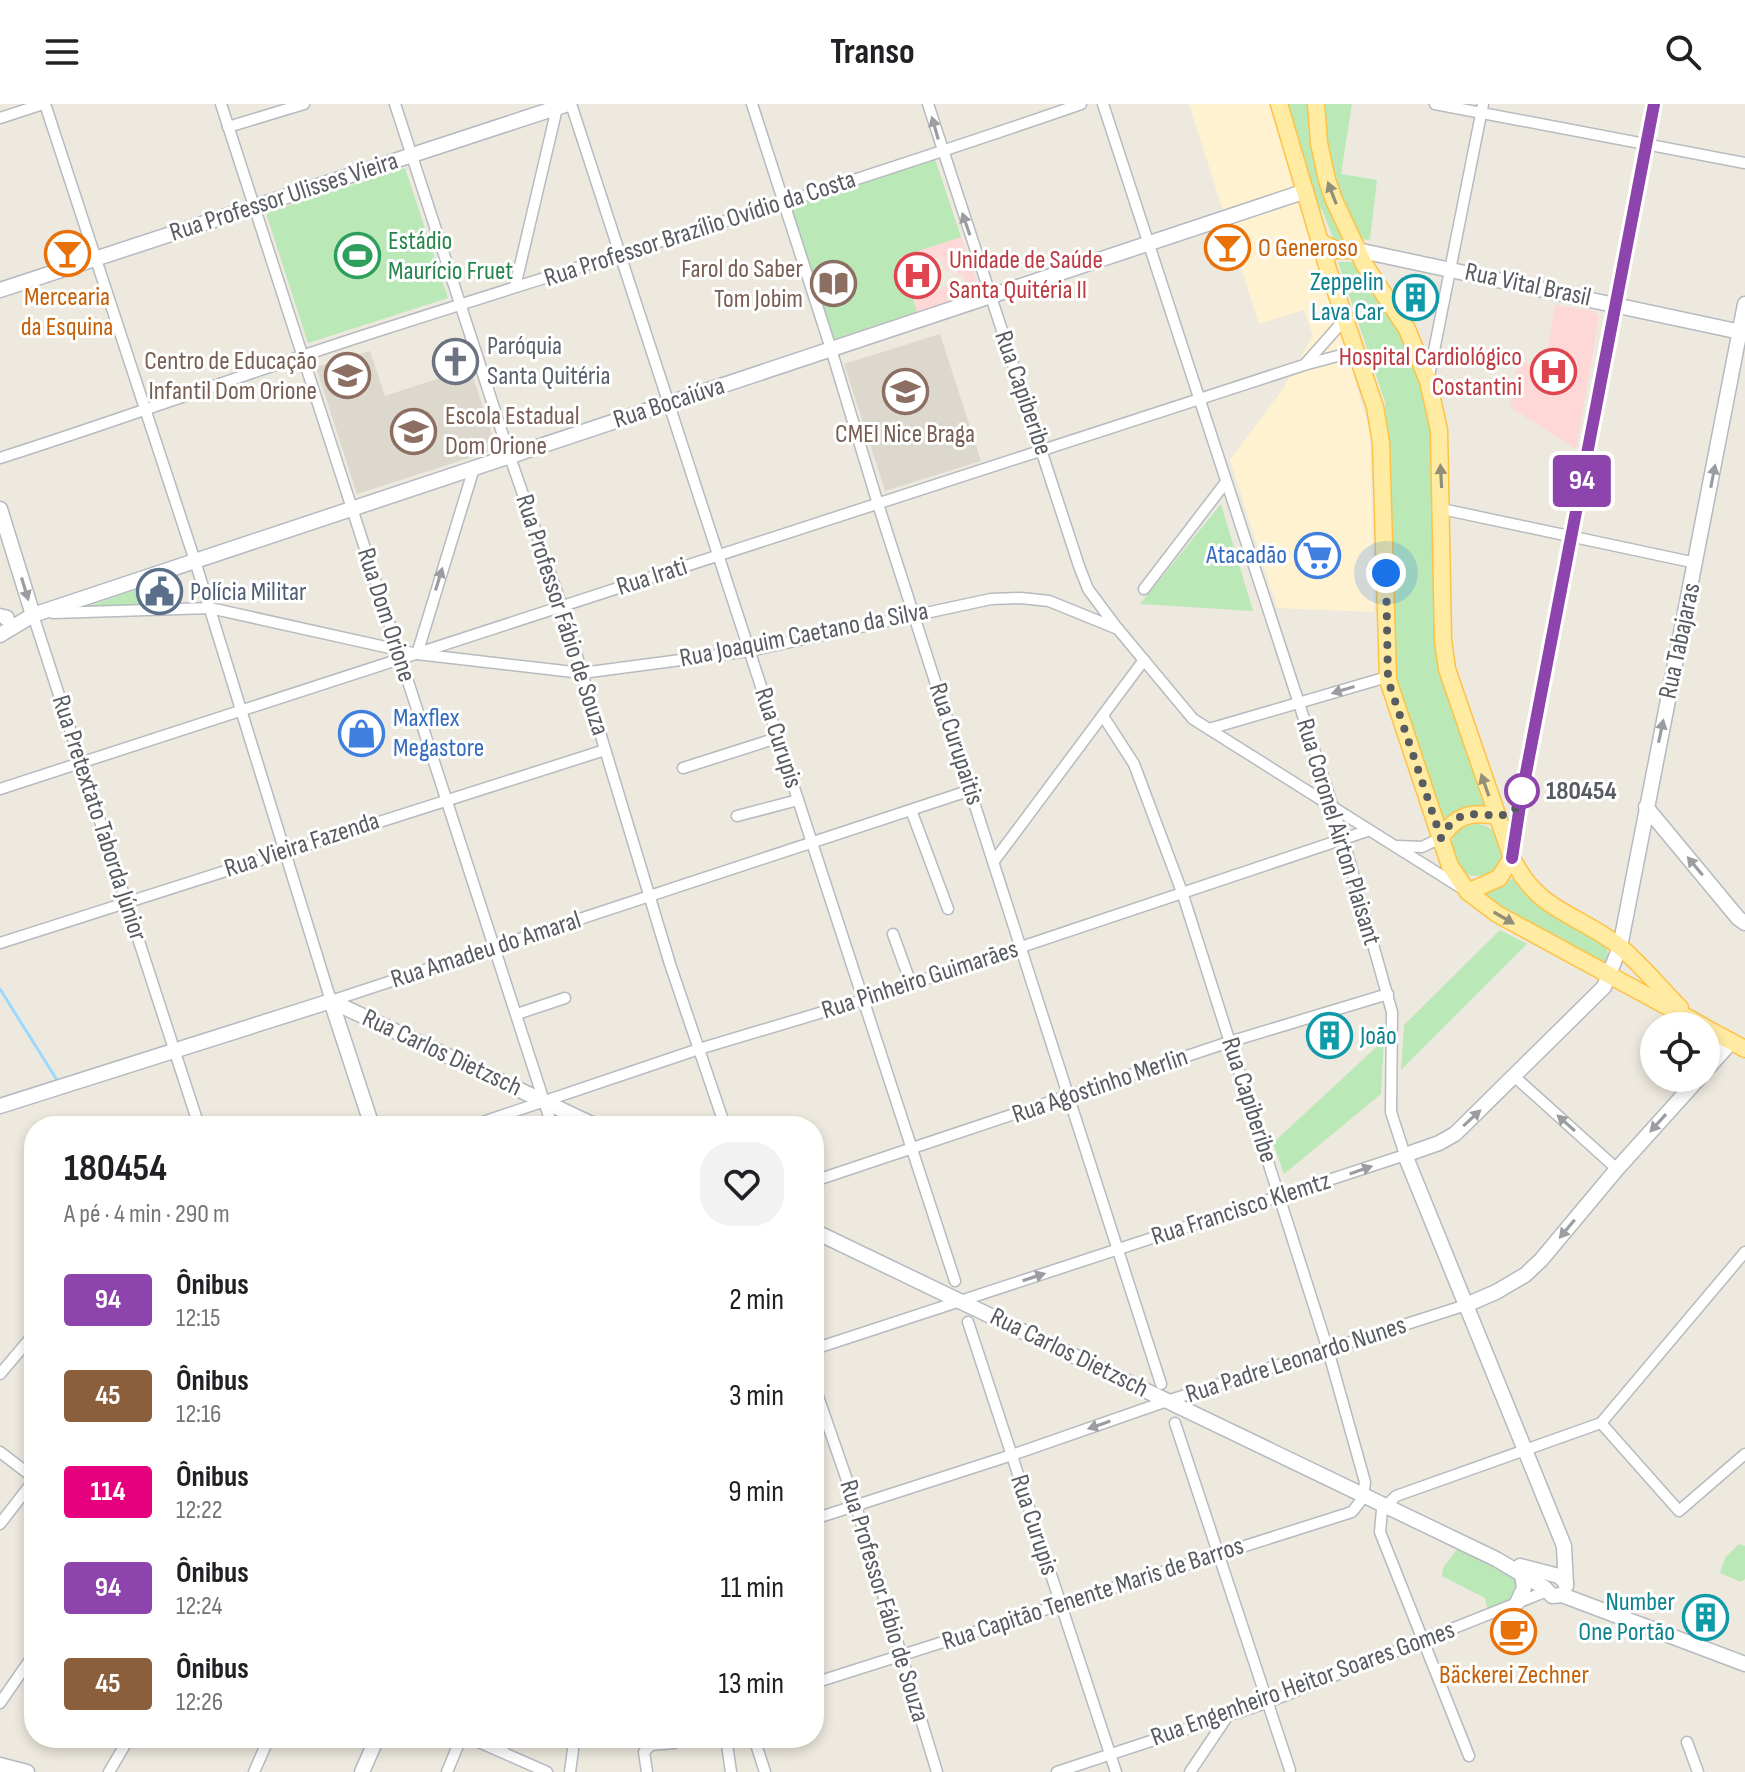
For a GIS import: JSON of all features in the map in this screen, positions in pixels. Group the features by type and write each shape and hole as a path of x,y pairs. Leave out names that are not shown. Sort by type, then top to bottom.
{"main road":[{"path":"1279,104 1328,269 1375,407 1381,443 1387,677 1450,866 1468,892 1497,914 1676,1012"},
{"path":"1316,104 1319,143 1327,180 1360,257 1407,329 1428,381 1439,430 1443,640 1447,669 1512,858 1521,876 1541,899 1620,947 1687,1012"},
{"path":"1322,243 1360,257"},
{"path":"1328,269 1334,263 1360,257"},
{"path":"1441,838 1451,823 1461,816 1496,816"},
{"path":"1468,892 1499,878 1512,858"},
{"path":"1720,1033 1741,1042"}],"street":[{"path":"0,118 44,104 195,561 369,1116"},
{"name":"Rua Dom Orione","path":"221,104 548,1116"},
{"path":"228,127 304,104"},
{"name":"Rua Professor Fábio de Souza","path":"395,104 562,607 650,896 722,1116"},
{"name":"Rua Curupaitis","path":"752,104 1161,1384"},
{"name":"Rua Capiberibe","path":"928,104 1088,589 1118,629"},
{"name":"Rua Professor Brazílio Ovídio da Costa","path":"0,458 146,412 302,355 942,152 1081,104"},
{"name":"Rua Coronel Airton Plaisant","path":"1103,104 1343,838 1388,994 1394,1032 1391,1112 1405,1155 1564,1546 1565,1556 1556,1586"},
{"path":"1435,104 1482,108 1745,163"},
{"path":"1512,858 1654,104"},
{"path":"515,287 565,105"},
{"name":"Rua Professor Ulisses Vieira","path":"0,290 565,105"},
{"name":"Rua Curupis","path":"565,105 622,254 955,1281"},
{"path":"1428,381 1482,108"},
{"name":"Rua Bocaiúva","path":"0,635 37,614 1306,191"},
{"name":"Rua Vital Brasil","path":"1360,257 1452,269 1742,332"},
{"name":"Rua Tabajaras","path":"1610,976 1620,947 1745,304"},
{"path":"1304,365 1345,319"},
{"name":"Rua Irati","path":"0,789 242,711 399,654 417,654 1304,365 1356,351"},
{"path":"417,654 474,468"},
{"path":"1144,589 1226,482"},
{"name":"Rua Pretextato Taborda Júnior","path":"0,509 37,614 81,763 196,1116"},
{"path":"1442,509 1696,563"},
{"name":"Rua Joaquim Caetano da Silva","path":"417,654 582,673 749,651 991,599 1049,601 1118,629 1193,719 1468,892"},
{"path":"37,614 210,608 399,654"},
{"path":"994,861 1144,660"},
{"path":"1209,729 1387,677"},
{"name":"Rua Capiberibe","path":"1103,716 1134,764 1182,892 1328,1350 1365,1482 1364,1496"},
{"path":"683,768 777,738"},
{"name":"Rua Vieira Fazenda","path":"0,943 605,750"},
{"name":"Rua Amadeu do Amaral","path":"0,1106 331,1001 971,790"},
{"path":"1496,816 1512,813 1521,799"},
{"path":"737,816 798,800"},
{"path":"1646,807 1745,923"},
{"path":"911,810 948,909"},
{"name":"Rua Pinheiro Guimarães","path":"500,1116 699,1049 863,1000 1367,831"},
{"path":"1393,845 1422,847 1441,838"},
{"path":"893,934 911,984"},
{"name":"Rua Francisco Klemtz","path":"824,1346 1439,1143 1455,1134 1515,1077 1604,987 1610,976"},
{"name":"Rua Agostinho Merlin","path":"824,1178 1229,1042 1388,994"},
{"path":"517,1014 565,998"},
{"name":"Rua Carlos Dietzsch","path":"331,1001 575,1116"},
{"path":"1720,1059 1741,1042"},
{"path":"1515,1077 1617,1169"},
{"name":"Rua Padre Leonardo Nunes","path":"824,1516 1466,1305 1496,1292 1525,1275 1686,1092"},
{"name":"Rua Carlos Dietzsch","path":"824,1236 1612,1613 1745,1664"},
{"path":"1469,1756 1380,1532 1379,1521 1385,1506 1396,1496 1601,1423 1745,1252"},
{"name":"Rua Curupis","path":"968,1322 1116,1772"},
{"path":"0,1374 24,1346"},
{"name":"Rua Professor Fábio de Souza","path":"824,1414 856,1506 937,1772"},
{"path":"1175,1423 1290,1770"},
{"path":"1601,1423 1679,1511 1745,1454"},
{"path":"0,1452 24,1471"},
{"path":"0,1524 24,1492"},
{"name":"Rua Capitão Tenente Maris de Barros","path":"824,1680 1352,1512 1364,1496"},
{"name":"Rua Carlos Dietzsch","path":"1496,1559 1522,1574 1556,1586"},
{"path":"1517,1603 1523,1591 1522,1574"},
{"name":"Rua Engenheiro Heitor Soares Gomes","path":"1057,1772 1266,1703 1556,1586"},
{"path":"0,1703 24,1668"},
{"path":"1190,1772 1227,1716"},
{"path":"1687,1742 1698,1772"},
{"path":"109,1772 123,1748"},
{"path":"254,1772 265,1748"},
{"path":"362,1772 373,1748"},
{"path":"447,1772 457,1748"},
{"path":"498,1748 547,1772"},
{"path":"570,1772 573,1748"},
{"path":"647,1772 644,1752 648,1748"},
{"path":"727,1748 731,1772"},
{"path":"757,1748 765,1772"},
{"path":"0,1765 27,1772"}],"shaded area":[{"path":"1189,104 1269,104 1370,432 1374,612 1277,608 1230,460 1284,387 1313,336 1304,310 1259,324"},
{"name":"Unidade de Saúde Santa Quitéria II","path":"961,237 980,292 917,312 899,257","holes":["940,257 946,272 956,269 958,274 955,276 962,274 966,285 953,287 949,291 947,286 934,293 931,285 936,283 926,262"]},
{"name":"Hospital Cardiológico Costantini","path":"1555,305 1594,311 1599,317 1576,449 1510,407 1518,361 1545,366"},
{"name":"CMEI Nice Braga","path":"940,334 981,461 885,491 844,364"},
{"name":"Escola Estadual Dom Orione","path":"370,351 385,396 470,368 497,449 357,494 316,367"}],"green space":[{"path":"1287,104 1312,104 1348,244 1336,245 1322,210 1316,205"},
{"path":"1322,104 1352,104 1341,174 1377,180 1370,240 1362,239 1338,192 1328,155"},
{"path":"935,159 961,237 900,257 917,312 832,340 789,206"},
{"name":"Estádio Maurício Fruet","path":"405,168 448,298 308,343 266,213"},
{"path":"1338,262 1358,262 1417,362 1430,413 1439,518 1440,657 1487,810 1443,827 1393,683 1385,402"},
{"path":"1221,504 1253,611 1140,604"},
{"path":"141,588 149,607 83,608"},
{"path":"1476,824 1495,831 1502,850 1495,869 1476,876 1457,869 1450,850 1457,831"},
{"path":"1513,878 1529,897 1606,947 1608,954 1605,962 1599,964 1497,908 1483,896"},
{"path":"1500,930 1527,944 1401,1070 1404,1025"},
{"path":"1384,1040 1381,1094 1284,1174 1273,1143"},
{"path":"1739,1544 1745,1546 1745,1579 1741,1582 1720,1573 1725,1558"},
{"path":"1458,1548 1543,1589 1488,1611 1485,1598 1442,1576 1443,1568"}],"waterway":[{"path":"0,989 57,1080"}],"bus line":[{"name":"94","path":"1512,858 1654,104"}],"place":[{"name":"O Generoso","path":"1227,248"},
{"name":"Mercearia da Esquina","path":"67,254"},
{"name":"Estádio Maurício Fruet","path":"357,256"},
{"name":"Unidade de Saúde Santa Quitéria II","path":"918,275"},
{"name":"Farol do Saber Tom Jobim","path":"834,284"},
{"name":"Zeppelin Lava Car","path":"1415,297"},
{"name":"Paróquia Santa Quitéria","path":"456,361"},
{"name":"Hospital Cardiológico Costantini","path":"1553,372"},
{"name":"Centro de Educação Infantil Dom Orione","path":"348,376"},
{"name":"CMEI Nice Braga","path":"905,391"},
{"name":"Escola Estadual Dom Orione","path":"414,431"},
{"name":"Atacadão","path":"1318,555"},
{"name":"Polícia Militar","path":"159,592"},
{"name":"Maxflex Megastore","path":"362,733"},
{"name":"180454","path":"1522,791"},
{"name":"João","path":"1329,1036"},
{"name":"Number One Portão","path":"1706,1617"},
{"name":"Bäckerei Zechner","path":"1514,1632"}],"route":[{"path":"1386,573 1388,680 1441,838 1451,823 1461,816 1505,816 1512,813 1518,806 1522,791"}]}
